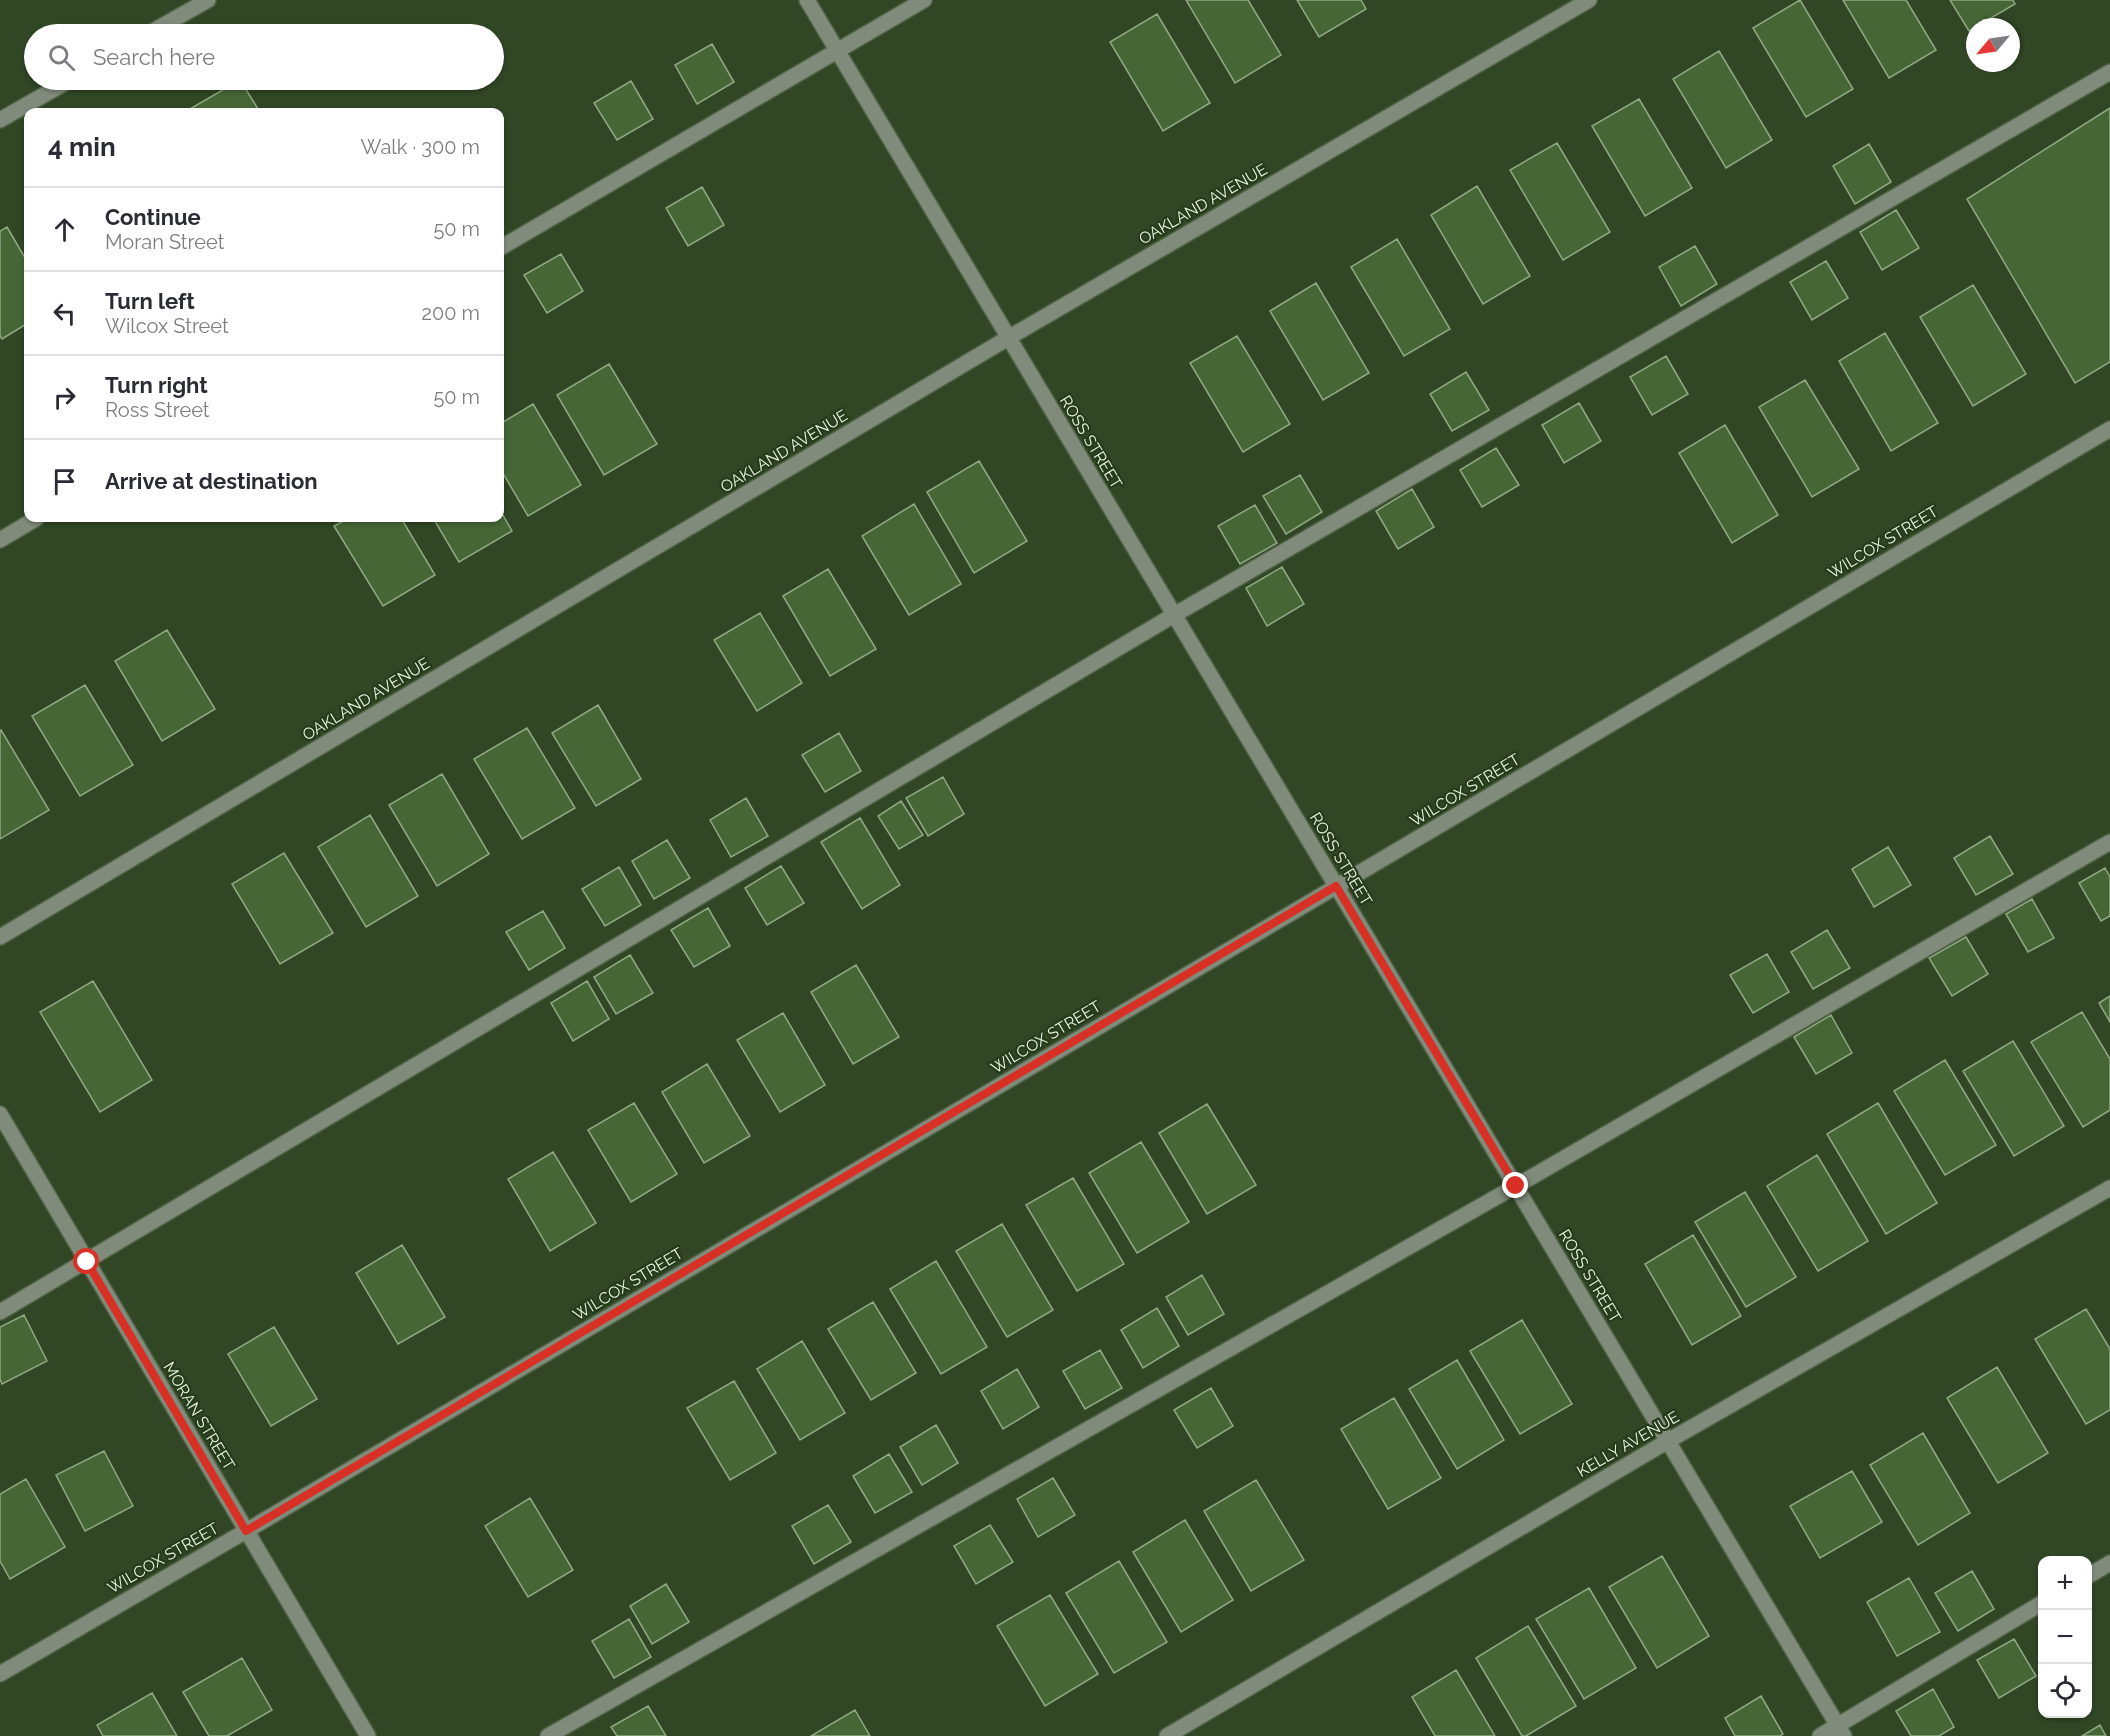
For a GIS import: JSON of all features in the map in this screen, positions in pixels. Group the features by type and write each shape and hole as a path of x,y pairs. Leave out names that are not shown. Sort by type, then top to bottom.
{"street":[{"path":"166,24 208,0"},
{"name":"ROSS STREET","path":"807,0 1841,1731"},
{"path":"504,246 924,0"},
{"name":"OAKLAND AVENUE","path":"0,937 1008,338 1589,0"},
{"path":"0,1312 1174,615 2110,72"},
{"path":"0,120 52,90"},
{"name":"WILCOX STREET","path":"0,1674 246,1531 2110,429"},
{"path":"0,540 30,522"},
{"path":"548,1736 1516,1186 2110,842"},
{"name":"MORAN STREET","path":"0,1114 368,1736"},
{"name":"KELLY AVENUE","path":"1167,1736 1668,1441 2110,1188"},
{"path":"2092,1574 2110,1563"},
{"path":"1820,1736 1841,1731 2038,1606"}],"building":[{"path":"1186,0 1248,0 1281,55 1235,83"},
{"path":"1297,0 1361,0 1366,9 1319,37"},
{"path":"1800,0 1853,89 1806,117 1753,28"},
{"path":"1843,0 1906,0 1936,50 1889,78"},
{"path":"1950,0 2013,0 2015,4 1991,18 1966,18 1966,26"},
{"path":"1157,14 1210,103 1163,131 1110,42"},
{"path":"712,44 734,82 697,104 675,65"},
{"path":"1719,51 1772,140 1726,168 1673,79"},
{"path":"631,81 653,119 617,140 594,103"},
{"path":"223,90 246,90 258,108 191,108"},
{"path":"1639,99 1692,188 1645,216 1592,126"},
{"path":"2110,108 2110,362 2075,383 1967,199"},
{"path":"1557,143 1610,232 1563,260 1510,170"},
{"path":"1869,144 1891,182 1855,204 1833,166"},
{"path":"1477,186 1530,276 1483,304 1431,215"},
{"path":"702,187 724,225 688,246 666,208"},
{"path":"1896,210 1919,248 1882,270 1860,232"},
{"path":"7,227 24,256 24,325 2,339 0,336 0,231"},
{"path":"1397,239 1450,329 1404,356 1351,267"},
{"path":"1695,246 1717,284 1681,306 1659,267"},
{"path":"561,254 583,291 547,313 524,275"},
{"path":"1826,261 1848,298 1812,320 1790,282"},
{"path":"1316,283 1369,373 1323,400 1270,311"},
{"path":"1973,285 2026,374 1973,406 1920,317"},
{"path":"1885,333 1938,423 1891,451 1839,361"},
{"path":"1237,336 1290,424 1243,452 1190,363"},
{"path":"1666,356 1688,394 1652,415 1630,377"},
{"path":"609,364 657,444 604,475 557,395"},
{"path":"1466,372 1489,410 1452,431 1430,394"},
{"path":"1805,380 1859,469 1812,497 1759,407"},
{"path":"1579,403 1601,441 1564,463 1542,425"},
{"path":"533,404 581,485 528,516 504,475 504,422"},
{"path":"1725,425 1778,515 1732,543 1679,453"},
{"path":"1496,448 1519,485 1482,507 1460,470"},
{"path":"979,461 1027,541 974,573 927,492"},
{"path":"1300,475 1322,512 1286,534 1263,496"},
{"path":"1412,489 1434,527 1398,549 1376,511"},
{"path":"914,504 961,584 909,615 862,536"},
{"path":"1255,505 1277,543 1240,564 1218,526"},
{"path":"504,517 512,531 459,562 435,522 504,522"},
{"path":"342,522 403,522 435,575 383,606 334,526"},
{"path":"1282,567 1304,604 1267,626 1246,588"},
{"path":"828,569 876,649 830,676 783,596"},
{"path":"760,613 802,683 757,711 714,640"},
{"path":"167,630 215,709 162,741 115,661"},
{"path":"85,685 133,765 80,796 32,716"},
{"path":"598,705 641,779 596,806 552,733"},
{"path":"527,728 575,808 522,839 474,759"},
{"path":"0,731 49,810 0,839"},
{"path":"839,733 861,771 825,792 802,755"},
{"path":"442,774 489,854 437,886 389,805"},
{"path":"943,777 964,814 928,836 906,798"},
{"path":"746,798 768,836 731,857 710,820"},
{"path":"901,801 923,835 899,849 878,816"},
{"path":"370,815 418,896 366,927 318,847"},
{"path":"860,818 900,885 862,909 821,842"},
{"path":"1990,836 2013,874 1976,895 1954,858"},
{"path":"667,840 690,878 654,899 632,861"},
{"path":"1888,847 1911,885 1874,907 1852,869"},
{"path":"284,853 333,933 280,964 232,884"},
{"path":"781,866 804,903 767,925 745,888"},
{"path":"619,867 641,905 605,926 582,889"},
{"path":"2105,868 2110,877 2110,916 2101,921 2079,883"},
{"path":"2032,899 2054,938 2028,952 2006,914"},
{"path":"708,908 730,946 694,967 671,930"},
{"path":"543,911 565,948 529,970 506,932"},
{"path":"1827,930 1850,968 1813,989 1791,952"},
{"path":"1966,937 1988,974 1952,996 1929,958"},
{"path":"1767,954 1789,992 1753,1013 1730,975"},
{"path":"630,955 653,993 616,1014 594,977"},
{"path":"856,965 899,1037 853,1064 811,992"},
{"path":"93,981 152,1080 100,1112 40,1012"},
{"path":"587,981 609,1019 573,1041 551,1003"},
{"path":"2110,996 2110,1022 2099,1003"},
{"path":"2082,1012 2110,1059 2110,1110 2083,1127 2031,1042"},
{"path":"783,1013 825,1085 780,1112 737,1040"},
{"path":"1831,1015 1852,1053 1816,1074 1794,1037"},
{"path":"2013,1041 2064,1126 2014,1156 1963,1071"},
{"path":"1945,1060 1996,1145 1945,1175 1894,1091"},
{"path":"707,1064 750,1136 704,1163 662,1092"},
{"path":"634,1103 677,1174 631,1202 588,1130"},
{"path":"1878,1103 1937,1203 1886,1234 1827,1134"},
{"path":"1207,1104 1256,1185 1207,1214 1159,1133"},
{"path":"1141,1142 1189,1222 1137,1253 1089,1173"},
{"path":"553,1152 596,1223 550,1251 508,1179"},
{"path":"1817,1155 1868,1241 1818,1271 1767,1186"},
{"path":"1073,1178 1124,1264 1077,1291 1026,1205"},
{"path":"1745,1192 1796,1277 1746,1307 1695,1222"},
{"path":"1002,1224 1053,1310 1007,1337 956,1251"},
{"path":"1693,1235 1741,1316 1692,1345 1645,1264"},
{"path":"402,1245 445,1317 398,1344 356,1273"},
{"path":"936,1261 987,1347 941,1374 890,1289"},
{"path":"1202,1275 1224,1314 1188,1335 1166,1297"},
{"path":"873,1302 916,1373 871,1400 828,1329"},
{"path":"1157,1308 1179,1346 1143,1368 1121,1330"},
{"path":"2086,1309 2110,1349 2110,1410 2086,1424 2035,1339"},
{"path":"24,1315 47,1361 2,1384 0,1379 0,1327"},
{"path":"1522,1320 1572,1404 1520,1434 1470,1351"},
{"path":"274,1327 317,1399 271,1426 228,1354"},
{"path":"802,1341 845,1413 800,1440 757,1369"},
{"path":"1100,1350 1122,1388 1085,1409 1063,1371"},
{"path":"1457,1360 1504,1440 1457,1469 1409,1389"},
{"path":"1997,1367 2048,1453 1998,1483 1947,1398"},
{"path":"1017,1369 1039,1407 1003,1429 981,1391"},
{"path":"734,1381 776,1453 730,1480 687,1408"},
{"path":"1211,1388 1233,1426 1197,1448 1174,1410"},
{"path":"1394,1398 1441,1478 1388,1509 1341,1429"},
{"path":"936,1425 958,1463 922,1485 900,1447"},
{"path":"1923,1433 1970,1513 1918,1545 1870,1465"},
{"path":"104,1451 133,1506 85,1531 56,1475"},
{"path":"889,1454 912,1492 875,1513 853,1476"},
{"path":"1852,1471 1882,1522 1820,1558 1790,1506"},
{"path":"1053,1478 1075,1515 1038,1537 1017,1499"},
{"path":"26,1479 65,1547 10,1579 0,1561 0,1494"},
{"path":"1256,1480 1304,1560 1251,1591 1204,1511"},
{"path":"530,1498 573,1570 528,1597 485,1526"},
{"path":"828,1505 851,1542 814,1564 792,1526"},
{"path":"1185,1520 1233,1600 1181,1632 1133,1552"},
{"path":"990,1525 1013,1562 976,1584 954,1546"},
{"path":"1662,1556 1709,1636 1657,1668 1609,1587"},
{"path":"1119,1561 1167,1642 1114,1673 1066,1593"},
{"path":"1972,1571 1994,1609 1958,1631 1935,1593"},
{"path":"1909,1578 1940,1632 1897,1656 1867,1602"},
{"path":"666,1584 689,1622 652,1644 630,1606"},
{"path":"1589,1588 1636,1668 1584,1699 1536,1619"},
{"path":"1050,1595 1098,1674 1045,1706 997,1626"},
{"path":"629,1619 651,1657 614,1678 592,1641"},
{"path":"1528,1626 1576,1706 1526,1736 1522,1736 1476,1658"},
{"path":"2014,1639 2036,1676 1999,1698 1977,1660"},
{"path":"242,1658 272,1710 227,1736 209,1736 183,1692"},
{"path":"1456,1670 1495,1736 1435,1736 1412,1697"},
{"path":"1933,1689 1954,1727 1939,1736 1911,1736 1896,1711"},
{"path":"152,1693 177,1736 103,1736 97,1725"},
{"path":"1761,1696 1783,1734 1780,1736 1735,1736 1725,1718"},
{"path":"648,1706 666,1736 617,1736 611,1727"},
{"path":"855,1710 870,1736 811,1736"},
{"path":"2100,1725 2106,1736 2082,1736"}],"route":[{"path":"87,1262 246,1531 1336,886 1516,1186"}]}
